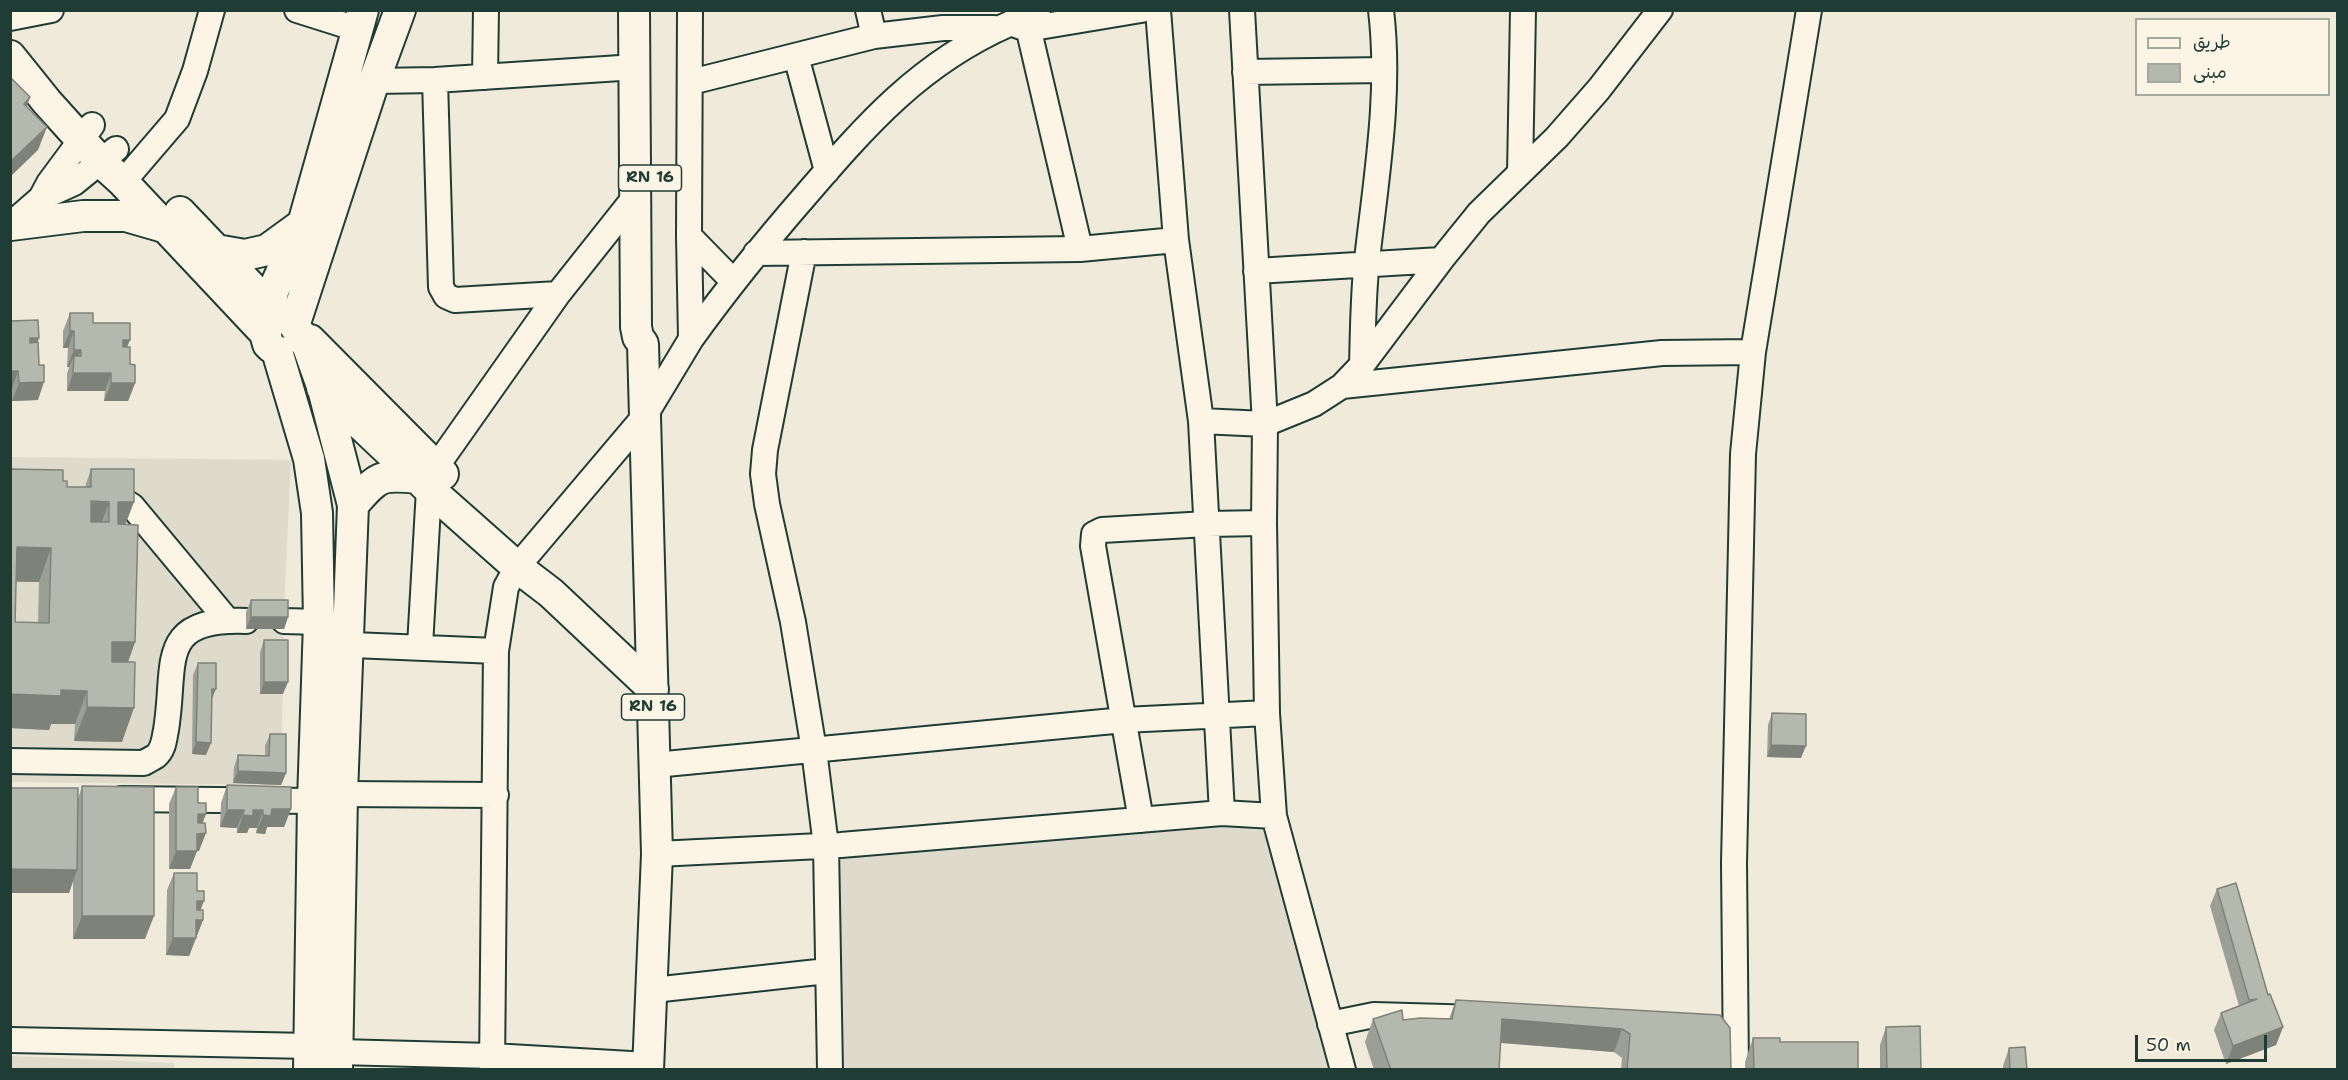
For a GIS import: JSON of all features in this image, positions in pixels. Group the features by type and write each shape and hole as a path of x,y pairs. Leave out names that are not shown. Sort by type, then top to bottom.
{"main road":[{"path":"281,329 400,10"},
{"name":"RN 16","path":"634,10 636,327 643,349 657,854 648,1067"},
{"name":"RN 16","path":"643,349 650,327 649,10"},
{"path":"323,1059 313,801 318,632 317,513 309,459 273,291 303,224 360,20"},
{"path":"14,59 47,102 87,133 119,165 216,250 281,329 308,347 323,389 352,505 342,794 323,1059"},
{"path":"119,165 166,227 281,329 428,478"},
{"path":"10,225 82,216 126,216 166,227"},
{"path":"216,250 245,255 267,250 303,224"},
{"path":"323,389 428,478 521,562 653,689"},
{"path":"352,505 378,478 392,476 428,478"}],"street":[{"path":"10,18 51,10"},
{"path":"10,225 41,198 119,165 177,119 195,71 212,10"},
{"path":"297,10 360,20"},
{"path":"485,77 486,10"},
{"path":"687,347 690,10"},
{"path":"868,10 874,36"},
{"path":"691,82 874,36 1015,20 1141,10"},
{"path":"1158,10 1176,240 1201,421 1222,813"},
{"path":"1242,10 1265,424 1267,713 1274,816 1343,1070"},
{"path":"1362,365 1366,263 1380,148 1385,43 1382,10"},
{"path":"1520,173 1523,10"},
{"path":"1201,421 1265,424 1314,404 1342,386 1362,365 1479,213 1557,137 1599,89 1660,10"},
{"path":"1736,1070 1724,1029 1734,863 1743,454 1753,352 1809,10"},
{"path":"492,1063 496,651 506,587 521,562 644,417 687,347 756,253 882,109 913,81 959,49 1015,20"},
{"path":"1015,20 1080,249"},
{"path":"795,56 827,171"},
{"path":"374,81 435,80 636,67"},
{"path":"1245,72 1384,70"},
{"path":"435,80 441,287 446,296 455,300 558,294"},
{"path":"41,198 49,183 87,133"},
{"path":"420,646 428,478 558,294 635,196"},
{"path":"689,236 734,281"},
{"path":"756,253 1080,249 1176,240"},
{"path":"804,252 765,450 763,474 767,504 793,622 814,750 826,846 830,1070"},
{"path":"1256,271 1441,260"},
{"path":"643,349 687,347"},
{"path":"1342,386 1662,353 1753,352"},
{"path":"10,761 144,762 157,756 163,747 167,726 173,655 182,638 192,628 207,623 237,621 127,501 116,496 81,494"},
{"path":"1141,820 1093,546 1094,534 1102,530 1264,523"},
{"path":"284,621 318,632 347,646 420,646 496,651"},
{"path":"655,765 1124,720 1267,713"},
{"path":"342,794 496,795"},
{"path":"101,799 313,801"},
{"path":"657,854 826,846 1222,813 1274,816"},
{"path":"653,990 827,971"},
{"path":"1330,1024 1374,1015 1395,1014 1500,1019"},
{"path":"10,1040 323,1059 648,1067"}],"shaded area":[{"path":"11,457 291,460 284,612 281,785 11,782"},
{"path":"1208,818 1275,827 1343,1070 836,1070 840,848"},
{"path":"11,1056 174,1063 174,1069 11,1069"}],"building":[{"path":"10,77 30,97 24,104 47,127 10,162"},
{"path":"70,313 93,313 93,323 130,323 130,340 123,340 123,347 130,347 130,364 135,365 135,383 111,383 111,373 73,373 74,356 81,356 81,350 74,350 74,331 70,331"},
{"path":"38,320 39,338 30,338 30,343 38,342 39,365 44,365 44,382 19,383 18,371 10,371 10,321"},
{"path":"10,469 63,470 63,481 67,481 67,487 91,487 91,469 134,469 134,502 118,502 118,524 138,525 135,642 112,642 112,662 135,662 134,708 87,707 87,691 61,690 61,696 10,694","holes":["91,501 109,502 109,522 91,522","17,547 51,548 49,623 15,622"]},
{"path":"251,600 288,600 288,617 251,617"},
{"path":"264,640 288,640 288,682 264,682"},
{"path":"198,663 216,663 216,689 212,689 211,743 196,742"},
{"path":"1772,713 1806,714 1806,746 1771,745"},
{"path":"270,734 286,734 286,773 238,771 238,755 269,756"},
{"path":"227,785 291,787 291,809 272,809 271,816 263,815 263,810 253,810 253,816 243,815 244,810 227,810"},
{"path":"82,786 154,787 154,916 82,916"},
{"path":"176,787 198,787 198,803 206,803 206,814 198,814 198,823 205,823 206,833 197,834 197,851 176,851"},
{"path":"10,788 78,788 77,870 10,869"},
{"path":"174,873 197,873 197,891 204,891 204,901 197,901 197,910 203,910 203,920 196,920 196,938 173,938"},
{"path":"2236,883 2268,995 2270,994 2283,1027 2233,1046 2221,1013 2257,999 2249,1000 2217,889"},
{"path":"1456,1000 1720,1015 1730,1028 1731,1070 1627,1070 1630,1034 1622,1029 1502,1019 1499,1070 1391,1070 1373,1019 1402,1010 1403,1020 1452,1019"},
{"path":"1920,1026 1921,1070 1887,1070 1886,1027"},
{"path":"1753,1038 1780,1038 1780,1042 1858,1042 1858,1070 1754,1070"},
{"path":"2025,1047 2027,1070 2010,1070 2009,1048"}]}
